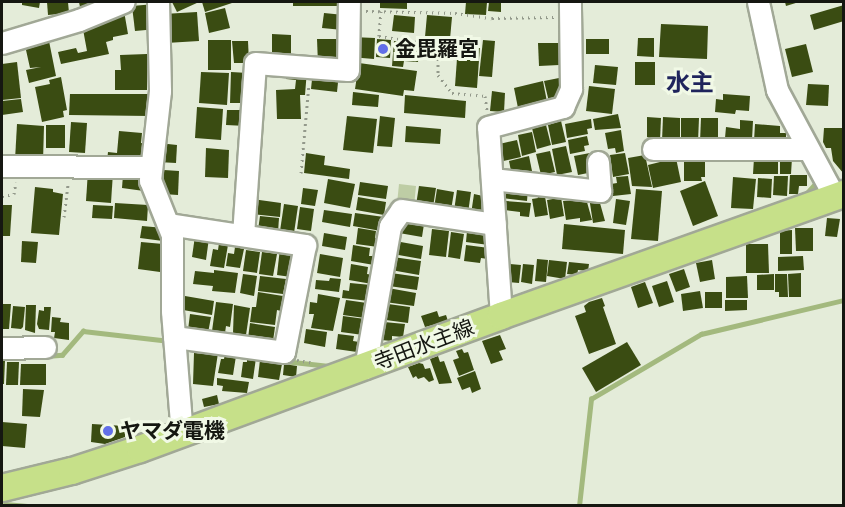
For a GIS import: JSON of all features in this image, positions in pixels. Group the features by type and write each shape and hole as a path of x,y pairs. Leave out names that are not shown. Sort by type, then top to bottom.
{"main road":[{"name":"寺田水主線","path":"2,488 72,471 182,434 501,316 839,195"}],"street":[{"path":"158,2 160,91 150,180 172,235 174,337 182,434"},
{"path":"758,2 777,90 808,149 839,195"},
{"path":"2,43 79,20 117,3"},
{"path":"243,236 255,63 348,70 349,6"},
{"path":"501,316 488,126 563,107 572,89 570,9"},
{"path":"653,149 808,149"},
{"path":"492,179 600,191 597,162"},
{"path":"2,166 152,167"},
{"path":"365,368 390,226 401,210 495,225"},
{"path":"168,224 305,244 284,352 174,337"},
{"path":"2,348 45,347"}],"path":[{"path":"349,6 381,11 455,13 492,18 570,9"},
{"path":"381,11 378,36 425,43 438,53 438,75 452,93 485,96 488,126"},
{"path":"301,173 310,67"},
{"path":"64,217 69,166"},
{"path":"284,352 288,359 317,363"}],"green space":[{"path":"399,184 416,186 414,206 397,204"}],"building":[{"path":"22,2 40,2 39,8 22,5"},
{"path":"47,2 68,2 69,13 48,15"},
{"path":"79,2 90,2 92,9 81,12"},
{"path":"172,2 199,2 177,12"},
{"path":"202,2 235,2 205,12"},
{"path":"293,2 346,2 346,6 293,6"},
{"path":"380,2 407,2 407,9 380,8"},
{"path":"466,2 487,2 486,15 465,14"},
{"path":"489,2 501,2 501,12 488,11"},
{"path":"785,2 799,2 786,6"},
{"path":"155,4 157,29 135,31 132,6"},
{"path":"844,5 844,21 814,30 810,15"},
{"path":"225,8 230,28 209,33 205,13"},
{"path":"124,11 128,34 113,37 113,40 106,42 109,54 61,64 58,52 76,48 78,53 87,51 82,24"},
{"path":"197,12 199,41 166,43 164,14"},
{"path":"324,13 344,15 343,30 322,28"},
{"path":"394,15 415,17 414,33 392,31"},
{"path":"427,15 452,17 450,39 425,37"},
{"path":"661,24 708,26 707,59 659,57"},
{"path":"272,34 291,35 291,61 272,60"},
{"path":"48,36 56,76 29,83 26,70 41,67 30,68 24,41"},
{"path":"352,37 375,38 374,59 350,57"},
{"path":"638,38 654,38 654,57 637,56"},
{"path":"317,39 339,39 339,64 318,64"},
{"name":"金毘羅宮","path":"377,39 391,40 390,58 376,57"},
{"path":"586,39 609,39 609,54 586,54"},
{"path":"208,40 231,40 231,70 208,70"},
{"path":"483,40 495,41 492,77 479,76"},
{"path":"232,41 248,41 249,63 234,63"},
{"path":"394,41 420,44 418,62 404,61 403,67 392,66"},
{"path":"538,43 559,43 559,65 539,66"},
{"path":"806,44 813,72 792,77 785,49"},
{"path":"458,45 480,46 477,88 455,86"},
{"path":"147,54 147,90 115,90 115,70 121,70 120,55"},
{"path":"17,62 21,98 2,100 2,64"},
{"path":"635,62 655,62 655,85 635,85"},
{"path":"359,63 417,71 414,91 404,90 403,96 355,89"},
{"path":"595,65 618,67 616,85 593,83"},
{"path":"288,69 307,70 305,95 300,95 301,119 277,119 276,90 295,89 296,80 286,79"},
{"path":"313,70 339,73 337,92 311,89"},
{"path":"201,72 229,73 227,105 199,103"},
{"path":"231,72 248,73 248,103 230,103"},
{"path":"61,77 67,110 63,111 64,117 42,122 35,87 50,84 49,80"},
{"path":"559,78 562,92 556,94 558,100 549,102 544,81"},
{"path":"543,81 547,102 518,108 514,88"},
{"path":"808,84 829,85 828,106 806,105"},
{"path":"589,86 615,89 612,114 586,111"},
{"path":"492,91 505,93 504,112 490,111"},
{"path":"353,92 379,95 378,107 352,105"},
{"path":"70,94 150,94 150,116 69,115"},
{"path":"723,94 750,96 749,111 736,110 735,114 715,112 716,99 723,100"},
{"path":"405,95 466,101 465,118 404,113"},
{"path":"21,99 23,112 2,115 2,101"},
{"path":"197,107 223,109 221,140 195,138"},
{"path":"227,110 246,110 246,126 226,125"},
{"path":"618,114 621,128 595,130 593,119"},
{"path":"347,116 377,119 373,153 343,150"},
{"path":"380,116 395,118 392,147 377,146"},
{"path":"647,117 661,118 660,141 647,137"},
{"path":"663,117 680,118 680,142 662,141"},
{"path":"681,118 699,118 698,142 681,142"},
{"path":"701,118 718,118 718,142 700,142"},
{"path":"591,119 592,128 587,129 588,134 567,138 565,124"},
{"path":"740,120 753,121 752,140 725,138 726,127 740,129"},
{"path":"561,121 566,142 552,145 548,125"},
{"path":"71,122 87,123 85,153 69,152"},
{"path":"17,124 44,126 43,161 15,160"},
{"path":"755,124 780,126 780,133 786,133 786,143 754,141"},
{"path":"46,125 65,125 65,148 46,148"},
{"path":"546,125 551,145 537,149 532,128"},
{"path":"406,126 441,129 440,144 405,142"},
{"path":"824,128 844,128 844,174 833,161 831,148 826,148 823,142"},
{"path":"621,130 624,151 616,153 615,148 608,149 605,133"},
{"path":"119,131 142,133 141,143 151,144 149,163 107,161 108,152 117,153"},
{"path":"532,132 536,152 522,156 518,135"},
{"path":"587,136 589,145 584,146 585,151 570,154 568,140"},
{"path":"517,140 521,157 499,162 495,145"},
{"path":"159,143 177,145 176,163 158,162"},
{"path":"566,146 572,172 557,175 552,149"},
{"path":"206,148 229,150 228,178 205,177"},
{"path":"550,151 555,172 541,175 536,154"},
{"path":"306,153 325,156 324,165 350,169 349,179 304,173"},
{"path":"590,153 593,172 578,175 574,156"},
{"path":"625,153 629,174 613,177 610,155"},
{"path":"645,155 652,187 632,186 628,158"},
{"path":"529,156 532,171 511,171 509,161"},
{"path":"676,158 681,182 653,188 648,165"},
{"path":"754,158 778,158 778,174 753,174"},
{"path":"780,158 792,158 791,174 780,174"},
{"path":"684,160 705,160 705,177 701,177 702,181 684,181"},
{"path":"164,170 179,171 178,195 163,194"},
{"path":"88,171 113,172 111,203 86,201"},
{"path":"123,175 145,178 144,191 122,188"},
{"path":"790,175 807,175 807,186 799,186 798,194 789,194"},
{"path":"628,176 631,194 613,196 611,184 617,183 616,177"},
{"path":"774,176 788,176 787,196 773,195"},
{"path":"733,177 756,179 753,209 731,208"},
{"path":"758,178 772,179 771,198 757,197"},
{"path":"328,179 355,184 350,208 324,203"},
{"path":"705,181 718,216 693,226 680,191"},
{"path":"360,182 388,186 386,199 358,195"},
{"path":"419,186 436,188 433,207 416,205"},
{"path":"35,187 53,189 53,192 63,194 59,235 31,233"},
{"path":"508,187 528,189 527,201 502,198 502,193"},
{"path":"303,188 318,190 315,206 301,204"},
{"path":"437,189 454,192 451,210 434,208"},
{"path":"636,189 662,191 658,241 631,239"},
{"path":"457,190 471,192 468,213 454,211"},
{"path":"544,190 548,215 535,217 532,199 538,198 537,192"},
{"path":"560,191 564,216 550,219 547,200 553,199 552,193"},
{"path":"474,194 483,196 482,201 486,202 484,216 471,214"},
{"path":"568,194 585,195 592,220 580,222 580,218 566,220 563,201 569,201"},
{"path":"598,196 605,221 593,223 589,197"},
{"path":"358,197 386,202 384,215 356,210"},
{"path":"253,199 281,203 280,217 251,214"},
{"path":"616,199 630,201 626,225 613,223"},
{"path":"506,201 531,203 529,217 520,216 520,212 505,210"},
{"path":"115,203 148,205 147,221 114,218"},
{"path":"284,204 298,206 294,233 280,231"},
{"path":"2,205 12,205 10,236 2,236"},
{"path":"93,205 113,206 112,219 92,218"},
{"path":"300,207 314,209 311,231 297,229"},
{"path":"324,210 352,214 350,227 322,222"},
{"path":"355,213 384,217 381,231 353,226"},
{"path":"260,216 279,218 278,232 258,230"},
{"path":"827,218 840,219 837,237 825,236"},
{"path":"401,220 424,224 422,237 399,233"},
{"path":"564,224 625,230 623,254 562,249"},
{"path":"142,226 164,228 163,241 140,238"},
{"path":"358,228 376,231 375,238 379,239 378,247 356,244"},
{"path":"795,228 813,228 813,251 796,251"},
{"path":"432,229 449,231 446,257 429,255"},
{"path":"792,230 792,254 780,254 780,231"},
{"path":"467,231 490,234 489,245 466,242"},
{"path":"451,232 464,234 460,259 448,257"},
{"path":"324,233 347,237 345,250 322,246"},
{"path":"195,236 209,238 206,260 192,257"},
{"path":"22,241 38,242 36,263 21,262"},
{"path":"395,241 423,246 421,259 393,254"},
{"path":"141,242 163,244 160,272 138,269"},
{"path":"219,243 228,245 224,268 210,266 213,249 218,250"},
{"path":"746,244 768,244 769,273 746,273"},
{"path":"353,245 370,248 369,256 375,256 374,265 351,261"},
{"path":"466,245 489,248 488,259 481,258 480,263 464,261"},
{"path":"235,247 244,249 240,268 226,266 228,253 234,254"},
{"path":"280,248 295,251 291,277 277,275"},
{"path":"246,250 260,252 257,273 243,271"},
{"path":"262,252 277,254 273,276 259,274"},
{"path":"320,254 343,258 340,277 317,273"},
{"path":"803,256 804,270 778,271 778,257"},
{"path":"393,257 421,261 419,275 391,270"},
{"path":"537,259 548,260 546,282 535,281"},
{"path":"549,260 567,262 565,279 547,276"},
{"path":"712,260 715,279 700,282 696,263"},
{"path":"569,262 589,264 588,271 578,270 577,275 567,274"},
{"path":"351,264 368,267 367,274 373,275 372,284 349,280"},
{"path":"510,264 521,265 519,283 508,282"},
{"path":"523,264 534,265 532,284 521,282"},
{"path":"684,269 690,287 676,292 669,274"},
{"path":"214,270 238,273 235,293 212,291 213,286 193,284 195,271 214,273"},
{"path":"391,273 419,277 417,290 389,286"},
{"path":"801,273 801,297 789,297 788,274"},
{"path":"243,274 257,276 254,296 240,293"},
{"path":"774,274 774,290 757,290 757,275"},
{"path":"775,274 787,274 788,297 779,297 779,292 775,292"},
{"path":"260,276 286,279 283,294 258,291"},
{"path":"747,276 748,298 726,298 726,277"},
{"path":"330,278 341,279 339,292 315,289 316,280 329,281"},
{"path":"667,281 674,302 659,307 652,286"},
{"path":"645,282 653,303 638,308 631,287"},
{"path":"350,283 371,285 369,301 342,298 343,290 349,291"},
{"path":"388,288 416,293 414,306 385,302"},
{"path":"700,291 703,308 683,311 681,294"},
{"path":"258,292 283,296 281,311 277,310 275,325 250,322 252,307 256,307"},
{"path":"705,292 722,292 722,308 705,308"},
{"path":"318,294 340,298 333,331 311,328 314,314 309,314 310,302 317,303"},
{"path":"185,296 214,301 212,315 183,310"},
{"path":"602,298 616,344 589,354 575,316 586,312 584,306 589,302"},
{"path":"346,300 367,303 365,318 343,315"},
{"path":"725,300 747,300 747,310 725,311"},
{"path":"216,302 233,304 230,327 226,326 225,333 212,331"},
{"path":"2,304 11,304 9,329 2,329"},
{"path":"388,304 410,307 408,323 386,320"},
{"path":"26,305 36,305 35,333 25,330"},
{"path":"234,305 250,308 246,335 233,333"},
{"path":"13,306 25,307 21,329 11,328"},
{"path":"44,307 51,307 49,330 39,329 37,324 39,310 44,311"},
{"path":"437,311 439,317 446,315 448,321 425,327 421,316"},
{"path":"190,314 211,317 208,333 188,330"},
{"path":"343,316 365,319 363,335 341,332"},
{"path":"52,317 61,318 60,322 69,323 69,340 54,338 55,332 51,332"},
{"path":"384,322 405,324 403,337 392,336 392,341 381,340"},
{"path":"250,323 275,327 273,341 248,338"},
{"path":"306,329 327,332 325,347 304,343"},
{"path":"338,334 354,336 353,341 359,342 357,352 336,349"},
{"path":"500,335 506,349 499,351 503,360 491,364 482,341"},
{"path":"627,342 641,365 596,392 582,368"},
{"path":"462,349 464,353 468,352 474,370 459,376 453,360 459,358 456,351"},
{"path":"208,352 218,353 213,386 193,384 194,353 208,354"},
{"path":"225,354 236,356 233,375 218,373 221,359 224,359"},
{"path":"438,356 440,362 444,361 452,383 439,384 430,359"},
{"path":"247,357 256,358 253,379 241,377 243,362 247,362"},
{"path":"2,360 5,360 4,384 2,384"},
{"path":"260,360 282,364 279,380 258,377"},
{"path":"7,362 19,362 18,385 6,385"},
{"path":"21,364 46,364 46,385 20,385"},
{"path":"284,364 297,366 296,377 283,375"},
{"path":"423,364 425,369 430,368 434,380 429,382 424,377 413,378 408,367"},
{"path":"475,371 481,389 472,393 470,387 462,390 457,378"},
{"path":"217,378 249,382 247,393 222,391 223,386 217,385"},
{"path":"23,389 44,390 40,417 22,416"},
{"path":"217,395 219,404 204,407 202,399"},
{"path":"2,422 27,424 25,448 2,446"},
{"name":"ヤマダ電機","path":"92,424 125,426 125,437 105,444 91,442"}],"waterway":[{"path":"805,195 814,185"},
{"path":"579,506 591,399 701,334 844,300"},
{"path":"46,356 62,355 83,331 169,341"},
{"path":"284,361 329,366"},
{"path":"5,504 27,506"}],"place":[{"name":"金毘羅宮","path":"383,49"},
{"name":"ヤマダ電機","path":"108,431"}],"district":[{"name":"水主","path":"690,84"}]}
